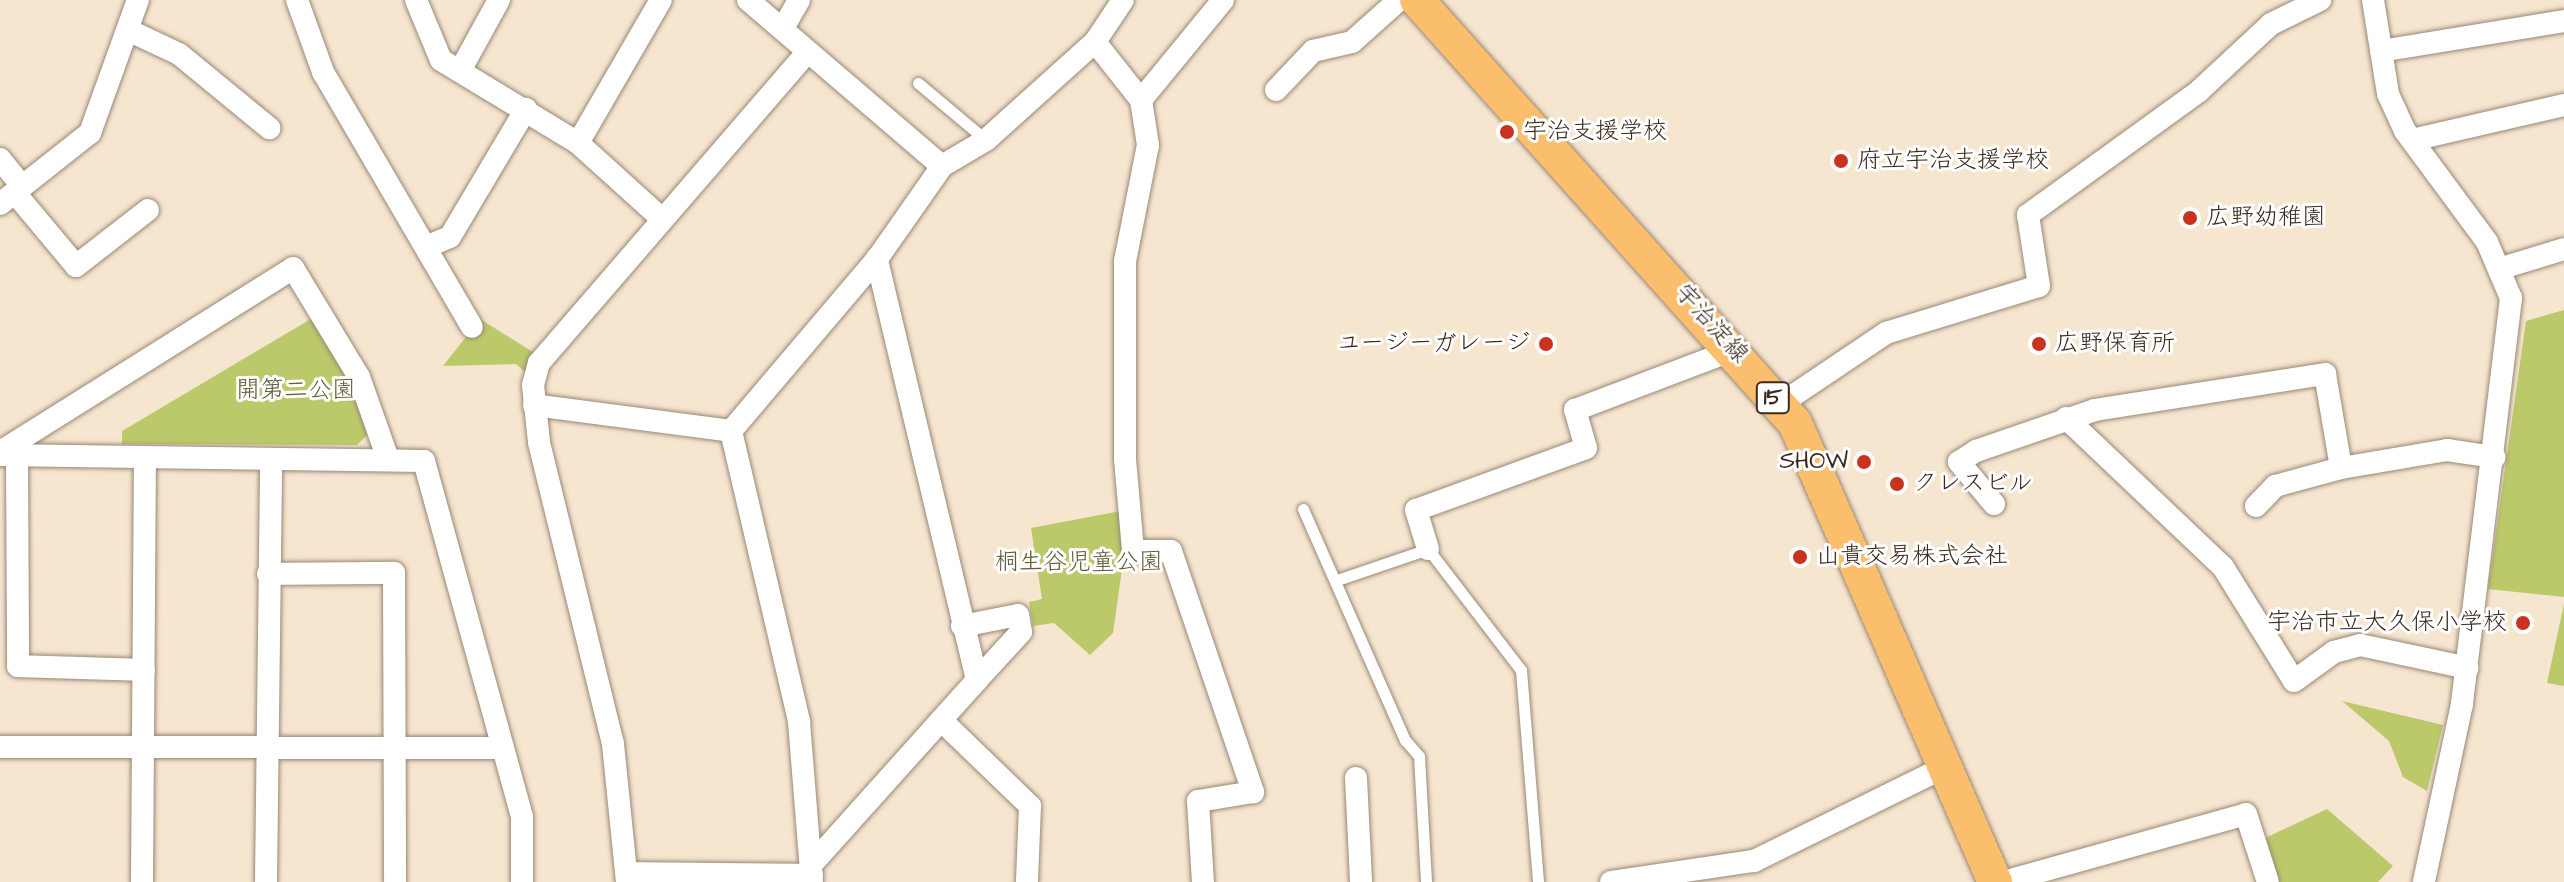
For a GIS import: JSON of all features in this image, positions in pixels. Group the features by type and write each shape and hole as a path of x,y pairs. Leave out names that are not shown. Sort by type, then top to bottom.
{"main road":[{"name":"宇治淀線","path":"1417,0 1736,349 1779,405 1818,465 1995,882"}],"street":[{"path":"297,0 323,72 472,327"},
{"path":"416,0 433,48 578,143 661,218"},
{"path":"461,69 499,0"},
{"path":"578,143 661,0"},
{"path":"748,0 783,28 805,55 942,166"},
{"path":"783,28 799,0"},
{"path":"731,431 877,259 942,166 986,140 1095,42 1123,0"},
{"path":"1141,100 1223,0"},
{"path":"1276,90 1313,51 1352,42 1399,0"},
{"path":"1779,405 1886,333 2039,286 2028,215 2199,91 2271,24 2320,0"},
{"path":"2373,0 2388,94 2412,140 2502,268 2511,327 2468,668 2424,882"},
{"path":"12,195 90,133 130,10 269,128"},
{"path":"2381,51 2564,21"},
{"path":"1095,42 1141,100 1148,145 1125,276 1125,459 1133,551 1171,551 1253,792 1198,801 1203,882"},
{"path":"805,55 661,218 539,363 534,405 613,744 627,878 812,874 941,720 1021,632 1018,615 962,626"},
{"path":"2412,140 2564,105"},
{"path":"426,247 450,237 526,109"},
{"path":"0,159 12,195 76,266 148,210"},
{"path":"2502,268 2564,249"},
{"path":"877,259 977,680"},
{"path":"6,454 293,268 359,377 388,459"},
{"path":"1428,549 1416,510 1586,448 1575,410 1736,349"},
{"path":"1994,504 1959,462 2066,418 2325,374 2341,468"},
{"path":"534,405 731,431"},
{"path":"2066,418 2223,567 2294,681 2334,652 2360,645 2468,668"},
{"path":"731,431 799,722 812,874"},
{"path":"2256,506 2275,486 2341,468 2447,450 2494,457"},
{"path":"6,454 424,461 522,816 522,882"},
{"path":"6,454 18,666 144,670"},
{"path":"142,882 145,458"},
{"path":"266,882 271,460"},
{"path":"268,574 394,573 395,882"},
{"path":"941,720 1030,806 1027,882"},
{"path":"0,747 266,751 501,748"},
{"path":"1611,882 1644,880 1754,861 1947,766"},
{"path":"1356,778 1361,882"},
{"path":"2003,882 2246,814 2268,882"}],"lane":[{"path":"918,83 986,140"},
{"path":"1303,509 1340,579 1405,740 1419,756 1426,882"},
{"path":"1340,579 1428,549 1521,670 1538,882"}],"green space":[{"path":"2564,310 2564,597 2488,589 2526,321"},
{"name":"開第二公園","path":"316,316 352,378 368,434 357,445 122,444 122,431"},
{"path":"480,319 533,352 525,372 516,364 443,366"},
{"name":"桐生谷児童公園","path":"1121,511 1134,560 1123,562 1113,633 1090,655 1054,623 1033,626 1029,602 1042,599 1031,528"},
{"path":"2564,604 2564,686 2547,683"},
{"path":"2342,701 2443,725 2427,791 2403,777 2389,741"},
{"path":"2327,809 2393,866 2378,882 2279,882 2263,839"}],"place":[{"name":"宇治支援学校","path":"1507,132"},
{"name":"府立宇治支援学校","path":"1841,161"},
{"name":"広野幼稚園","path":"2190,218"},
{"name":"ユージーガレージ","path":"1546,344"},
{"name":"広野保育所","path":"2039,344"},
{"name":"SHOW","path":"1864,462"},
{"name":"クレスビル","path":"1897,484"},
{"name":"山貴交易株式会社","path":"1800,557"},
{"name":"宇治市立大久保小学校","path":"2523,623"}]}
